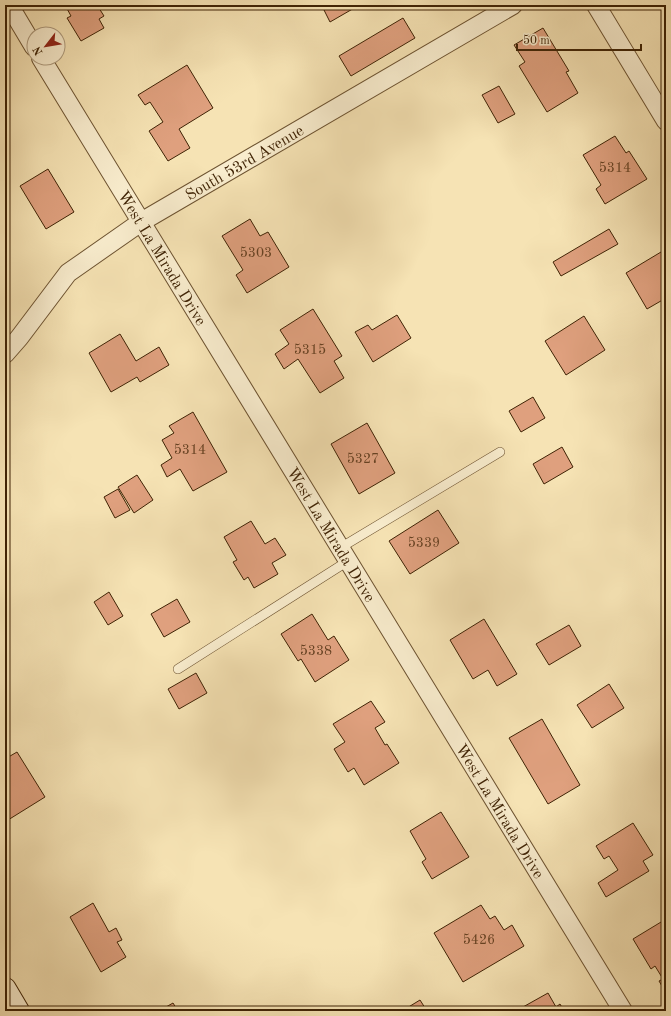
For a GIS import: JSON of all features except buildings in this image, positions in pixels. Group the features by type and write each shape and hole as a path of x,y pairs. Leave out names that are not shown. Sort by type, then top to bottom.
{"main road":[{"path":"5,989 18,1011"}],"street":[{"path":"9,5 26,34"},
{"name":"South 53rd Avenue","path":"5,354 20,338 68,273 141,222 513,5"},
{"path":"596,5 666,121"},
{"name":"West La Mirada Drive","path":"46,66 623,1011"}],"lane":[{"path":"178,669 344,554 500,452"}]}
